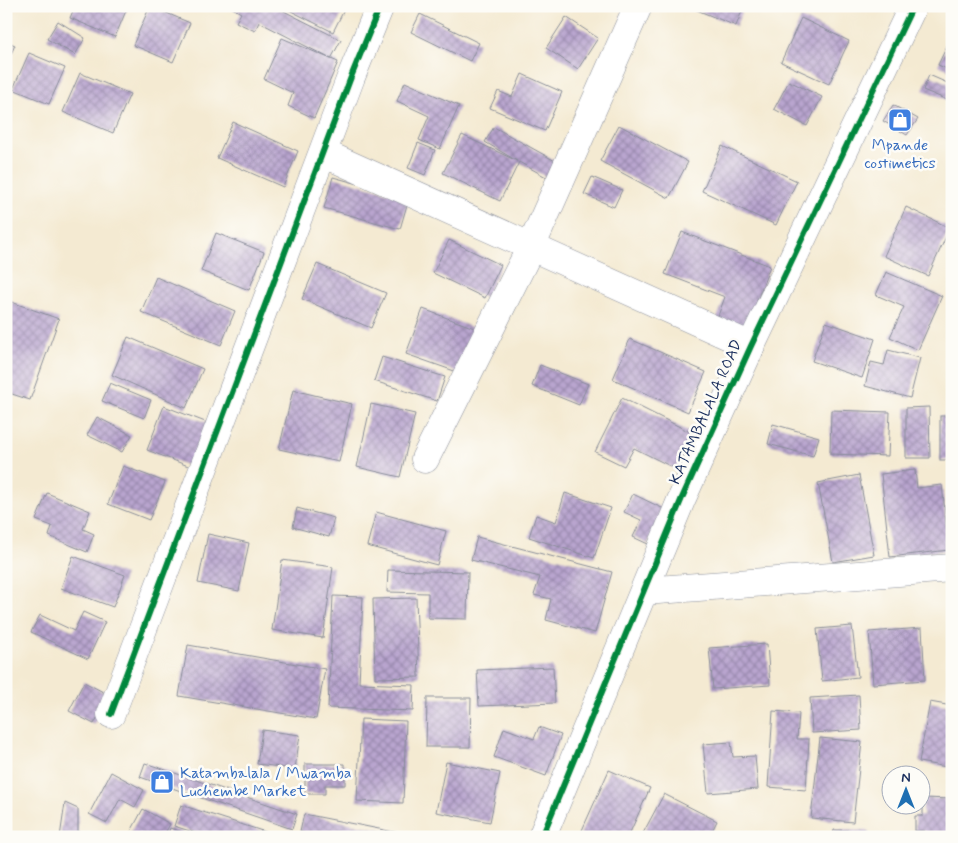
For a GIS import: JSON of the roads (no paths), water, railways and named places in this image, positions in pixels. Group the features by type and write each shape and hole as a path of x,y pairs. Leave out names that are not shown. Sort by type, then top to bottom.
{"street":[{"path":"111,714 322,153 380,6"},
{"path":"425,459 531,247 638,6"},
{"name":"KATAMBALALA ROAD","path":"542,837 682,498 751,346 913,6"},
{"path":"322,153 751,346"},
{"path":"644,591 952,568"}],"place":[{"name":"Mpande costimetics","path":"900,120"},
{"name":"Katambalala / Mwamba Luchembe Market","path":"162,782"}]}
